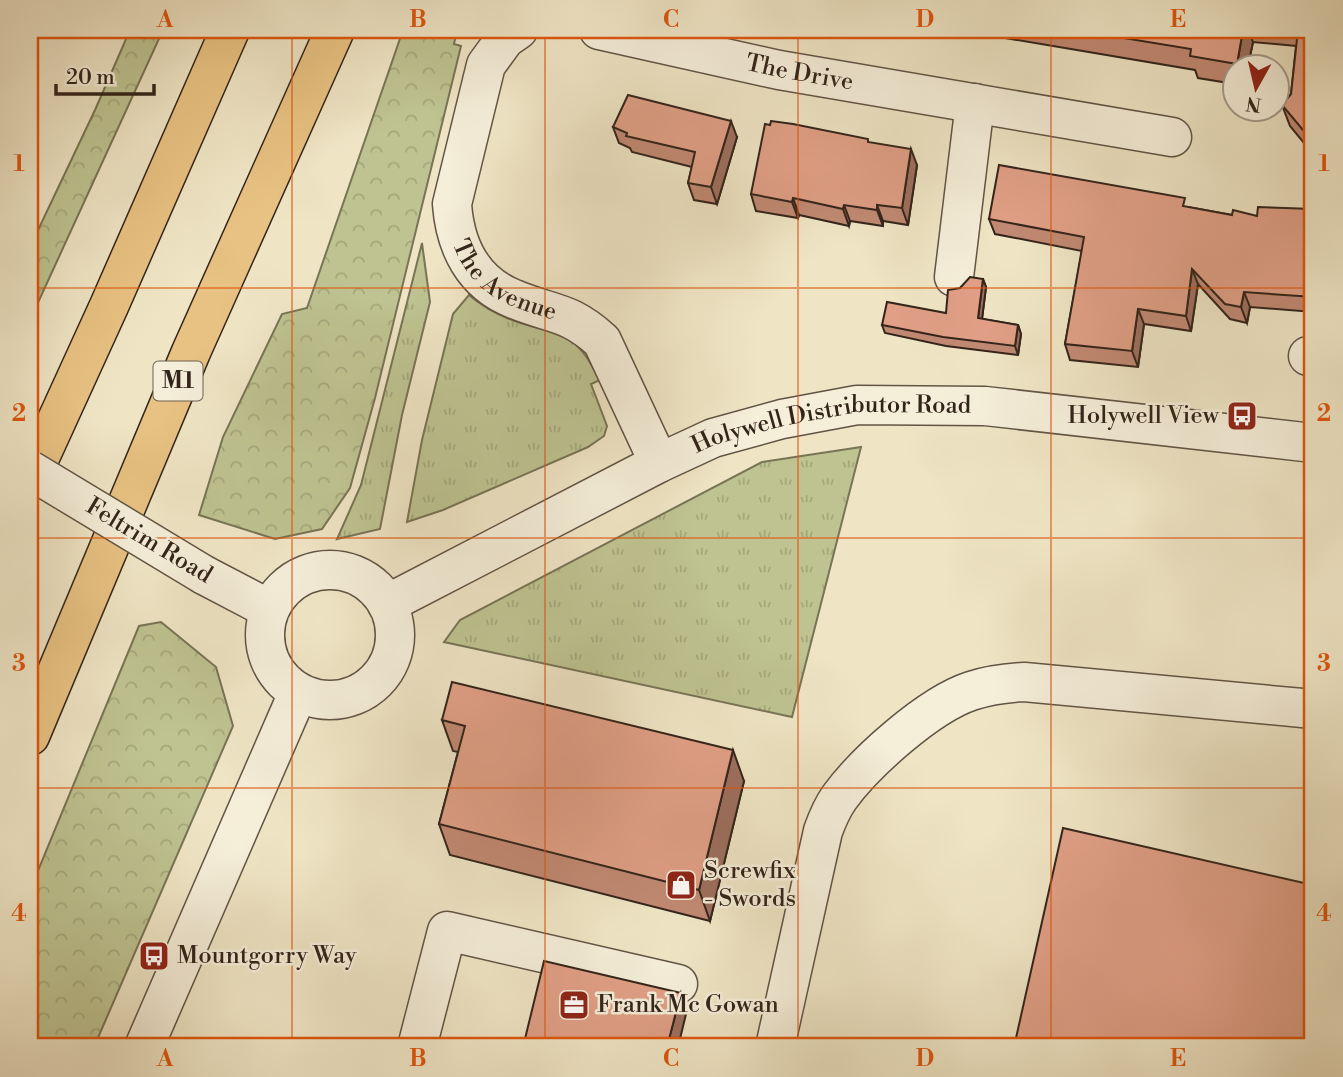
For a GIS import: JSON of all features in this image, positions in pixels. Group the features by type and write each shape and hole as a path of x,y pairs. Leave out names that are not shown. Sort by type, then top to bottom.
{"highway":[{"path":"30,479 110,306 230,30"},
{"name":"M1","path":"30,736 191,352 335,30"}],"street":[{"name":"The Avenue","path":"518,30 505,39 494,52 481,79 452,204 453,224 459,245 478,275 492,289 515,300 564,314 586,326 602,341 659,463"},
{"name":"The Drive","path":"618,32 779,69 1172,137"},
{"path":"954,277 975,103"},
{"name":"Holywell Distributor Road","path":"387,604 659,463 713,438 782,419 857,405 985,406 1313,443"},
{"name":"Feltrim Road","path":"30,470 204,575 269,609"},
{"path":"326,569 344,571 361,578 376,589 387,604 394,623 395,644 388,664 376,681 359,694 339,700 318,699 298,693 283,681 271,665 265,647 264,628 269,609 279,594 308,573 326,569"},
{"path":"775,1047 823,831 830,814 839,798 865,768 897,738 946,703 969,691 992,684 1024,682 1313,709"},
{"path":"144,1047 298,693"},
{"path":"417,1047 447,932 678,984"}],"green space":[{"path":"130,30 163,30 30,320 30,247"},
{"path":"403,30 457,30 454,44 461,46 375,398 350,488 322,529 275,539 199,515 223,437 282,314 307,308"},
{"path":"422,243 430,302 402,415 380,529 337,539 361,485"},
{"path":"469,295 498,314 522,324 557,333 576,345 600,380 591,384 607,426 604,436 588,447 443,510 407,522 422,440 453,314"},
{"path":"861,447 792,717 444,642 460,620 762,462"},
{"path":"161,622 216,667 233,726 94,1047 30,1047 30,890 139,626"}],"building":[{"path":"1075,30 1243,30 1239,52 1220,52 1220,61 1190,56 1191,49"},
{"path":"1298,30 1313,30 1313,142 1290,115"},
{"path":"628,95 731,121 711,187 688,183 695,152 626,136 627,133 613,127"},
{"path":"771,121 911,149 902,208 877,205 877,210 844,205 843,209 793,198 792,202 751,194 765,124 770,125"},
{"path":"999,165 1185,198 1183,206 1232,215 1233,210 1257,216 1258,207 1313,209 1313,297 1244,292 1241,307 1225,304 1192,269 1186,316 1138,309 1132,351 1065,344 1084,237 989,219"},
{"path":"970,277 983,279 978,318 1018,325 1015,346 943,337 882,325 887,302 946,313 948,290 960,288"},
{"path":"452,682 733,750 699,890 439,824 465,726 442,720"},
{"path":"1063,828 1313,885 1313,1047 1014,1047"},
{"path":"544,961 681,993 667,1047 523,1047"}],"place":[{"name":"Holywell View","path":"1242,416"},
{"name":"Screwfix - Swords","path":"681,885"},
{"name":"Mountgorry Way","path":"154,956"},
{"name":"Frank Mc Gowan","path":"574,1005"}]}
